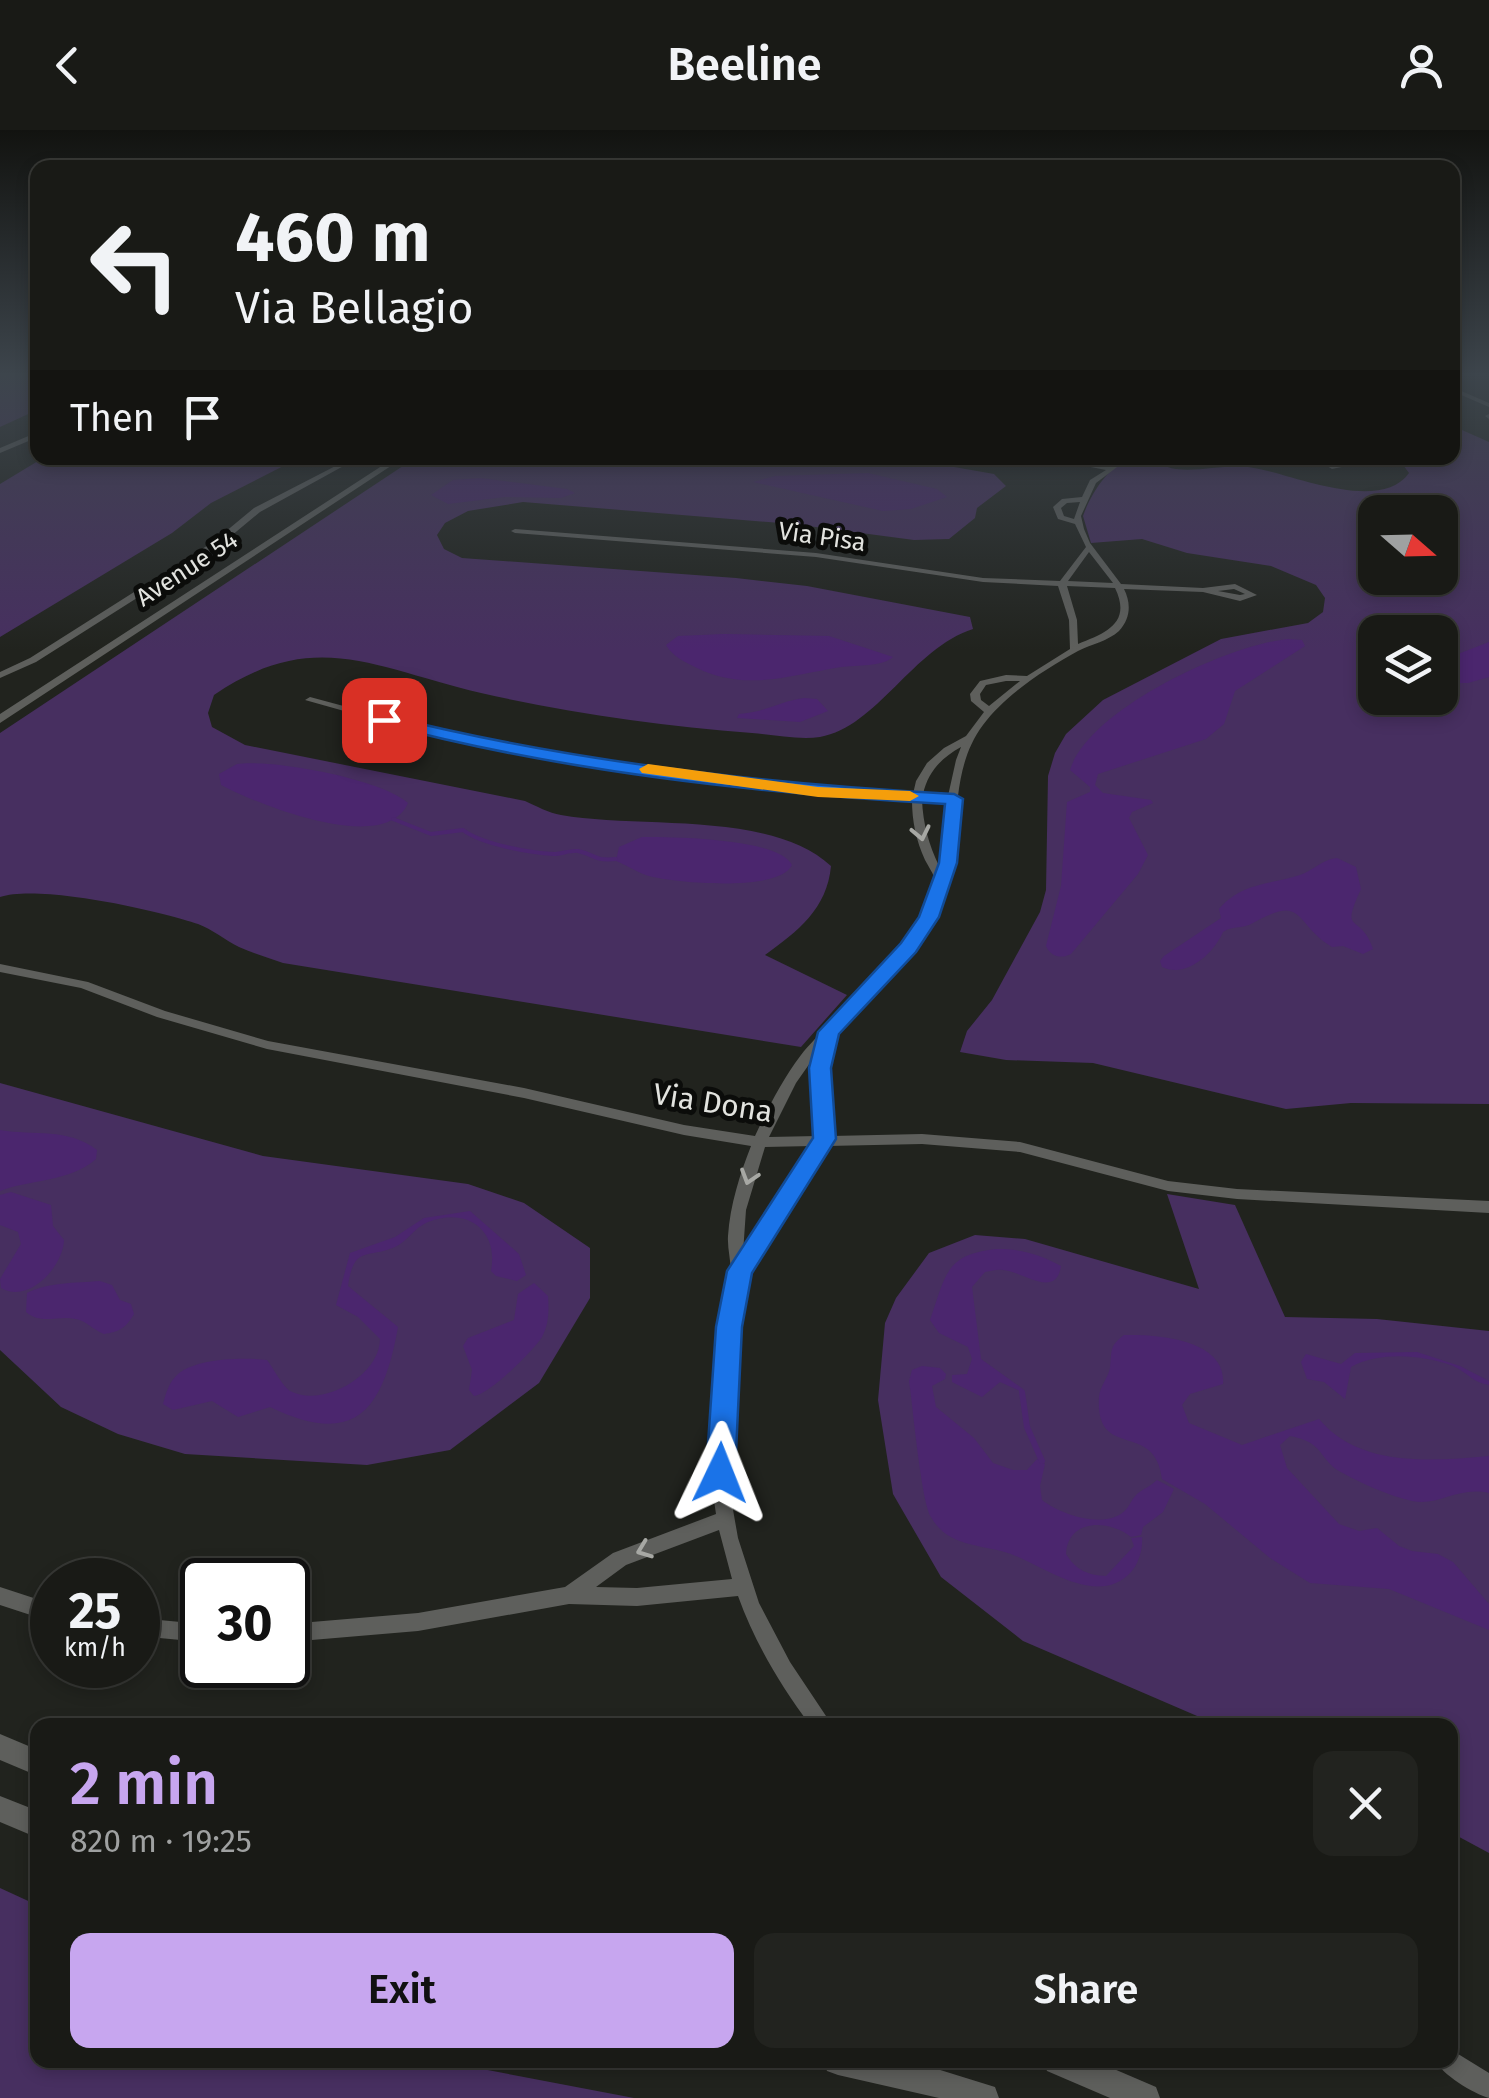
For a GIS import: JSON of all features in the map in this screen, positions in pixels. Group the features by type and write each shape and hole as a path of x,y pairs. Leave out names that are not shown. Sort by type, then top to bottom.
{"street":[{"path":"0,675 33,660 216,544 257,510 340,466"},
{"name":"Avenue 54","path":"0,707 374,466"},
{"name":"Avenue 54","path":"0,719 387,466"},
{"path":"740,1271 735,1252 740,1216 760,1142 791,1080 829,1032 908,948 929,917 948,863 954,799 970,738 1027,679 1074,649 1104,639 1122,621 1126,605 1113,575 1087,549 1077,522 1092,482 1113,466"},
{"path":"1077,522 1061,517 1057,507 1064,501 1083,499"},
{"name":"Via Pisa","path":"516,531 805,554 943,576 1203,590"},
{"path":"1074,649 1073,620 1062,584 1087,549"},
{"path":"1235,586 1253,595 1232,598 1203,590 1235,586"},
{"path":"991,712 976,701 975,694 983,683 1027,679"},
{"path":"310,700 458,740 607,764 818,792 954,799"},
{"path":"941,881 921,844 920,796 929,762 943,749 970,738"},
{"name":"Via Dona","path":"2,968 84,986 161,1014 267,1045 760,1142 922,1139 1020,1147 1134,1180 1236,1194 1489,1206"},
{"path":"816,1718 787,1682 743,1586 720,1473 729,1327 740,1271 824,1139 820,1068 829,1032"},
{"path":"569,1595 620,1559 727,1518"},
{"path":"310,1631 418,1622 569,1595 637,1597 743,1586"},
{"path":"0,1596 30,1606"},
{"path":"0,1747 30,1760"},
{"path":"0,1809 30,1822"},
{"path":"1458,2067 1489,2087"},
{"path":"875,2068 931,2080 984,2098"},
{"path":"1076,2068 1145,2098"}],"shaded area":[{"path":"30,466 284,466 211,503 172,533 0,637 0,484"},
{"path":"403,466 948,466 994,474 1006,486 977,508 975,518 949,539 914,540 793,524 523,502 468,511 445,523 437,535 444,549 462,558 807,586 970,617 973,629 932,652 860,719 820,737 795,738 582,713 481,693 346,659 284,662 250,674 214,695 208,713 212,727 245,745 525,801 561,815 740,829 805,848 831,866 824,895 809,918 765,955 847,995 801,1047 283,963 239,947 198,924 98,900 42,894 0,897 0,733"},
{"path":"1117,466 1244,467 1357,491 1396,485 1409,473 1404,466 1489,466 1489,1104 1351,1103 1286,1109 1093,1063 1006,1060 960,1052 967,1031 992,1000 1040,912 1046,890 1048,776 1066,734 1103,700 1221,639 1308,623 1323,612 1325,598 1316,585 1271,566 1187,553 1142,539 1091,543 1083,516 1104,478"},
{"path":"868,473 937,489 947,497 911,509 883,511 753,482 775,476"},
{"path":"481,478 575,493 561,498 505,497 448,504 431,495 453,480"},
{"path":"678,636 829,636 893,657 876,664 751,680 697,668 666,645"},
{"path":"1288,639 1302,640 1305,646 1235,691 1224,724 1206,739 1098,774 1095,785 1103,793 1153,803 1132,812 1129,818 1148,855 1138,874 1071,954 1053,955 1046,946 1061,886 1067,802 1090,792 1090,787 1070,770 1082,747 1132,703 1164,684 1231,653"},
{"path":"1489,642 1489,677 1458,683 1458,654"},
{"path":"804,698 817,699 828,711 800,722 737,718 739,714"},
{"path":"237,764 326,773 375,786 408,803 395,818 374,826 319,821 261,803 221,785 219,774"},
{"path":"642,837 747,844 783,856 792,865 783,874 749,882 705,883 653,877 616,861 619,847"},
{"path":"1337,858 1356,867 1361,889 1352,919 1373,949 1363,954 1343,946 1332,947 1298,915 1282,911 1223,932 1207,955 1191,966 1172,970 1162,967 1160,961 1164,956 1221,918 1219,909 1237,894 1300,875"},
{"path":"0,1083 263,1156 468,1184 524,1203 590,1248 590,1298 539,1383 450,1450 367,1465 185,1454 118,1434 61,1407 0,1350"},
{"path":"0,1130 74,1138 97,1150 96,1159 62,1176 0,1191"},
{"path":"11,1192 51,1205 53,1226 64,1240 58,1261 43,1280 23,1291 12,1292 1,1288 0,1279 21,1244 18,1232 0,1225 0,1195"},
{"path":"1167,1194 1235,1205 1285,1317 1377,1319 1489,1331 1489,1853 1458,1836 1458,1718 1202,1718 1023,1641 941,1577 893,1494 878,1400 885,1323 896,1298 929,1253 975,1235 1025,1239 1199,1289"},
{"path":"470,1211 519,1254 526,1275 517,1281 496,1276 491,1271 492,1256 485,1233 477,1225 455,1217 428,1222 397,1246 359,1258 348,1286 398,1327 384,1381 360,1414 344,1422 324,1424 270,1407 238,1417 212,1401 173,1410 163,1404 178,1374 221,1360 267,1360 287,1389 303,1395 333,1392 347,1385 370,1365 380,1339 358,1317 336,1305 350,1253 395,1237 424,1218"},
{"path":"997,1249 1030,1253 1061,1266 1052,1281 998,1270 985,1272 972,1287 981,1359 1023,1389 1000,1382 982,1397 952,1382 952,1375 967,1374 972,1359 968,1347 939,1333 930,1320 945,1279 957,1262"},
{"path":"100,1281 112,1285 120,1300 131,1304 134,1314 118,1330 104,1334 75,1319 40,1318 26,1312 27,1293 35,1289"},
{"path":"534,1283 548,1296 548,1317 542,1337 500,1381 474,1396 469,1390 472,1370 463,1346 468,1338 514,1320 518,1294"},
{"path":"1124,1335 1187,1342 1214,1357 1223,1384 1190,1394 1182,1405 1189,1423 1242,1445 1319,1419 1336,1435 1376,1454 1421,1459 1489,1456 1489,1493 1467,1492 1421,1502 1394,1496 1347,1476 1309,1442 1290,1436 1280,1445 1287,1468 1339,1524 1359,1531 1377,1528 1399,1546 1438,1554 1453,1562 1489,1604 1489,1630 1389,1589 1310,1583 1270,1558 1205,1504 1162,1479 1149,1450 1115,1436 1100,1417 1099,1397 1109,1372 1112,1349"},
{"path":"1417,1352 1460,1366 1489,1381 1489,1385 1441,1362 1388,1357 1351,1367 1345,1399 1324,1382 1307,1379 1301,1362 1306,1354 1341,1364 1355,1353"},
{"path":"922,1366 940,1368 946,1374 945,1379 932,1386 936,1407 974,1438 993,1463 1013,1470 1027,1470 1037,1459 1045,1464 1040,1486 1042,1500 1058,1510 1089,1519 1108,1519 1124,1512 1137,1494 1157,1480 1174,1489 1163,1512 1143,1527 1141,1535 1131,1537 1101,1525 1081,1528 1068,1542 1066,1554 1078,1568 1106,1576 1134,1546 1131,1538 1142,1537 1140,1555 1131,1572 1118,1582 1087,1586 1011,1554 956,1540 938,1527 924,1492 909,1381 912,1370"},
{"path":"0,1888 30,1902 30,2068 477,2068 634,2098 0,2098"}],"waterway":[{"path":"393,819 431,834 463,830 481,840 519,850 554,854 578,851 616,859"},
{"path":"1022,1392 1027,1427 1042,1461"}],"slow traffic":[{"path":"648,769 818,792 910,796"}],"route":[{"path":"384,720 458,740 607,764 818,792 954,799 948,863 929,917 908,948 829,1032 820,1068 824,1139 740,1271 729,1327 720,1473"}]}
